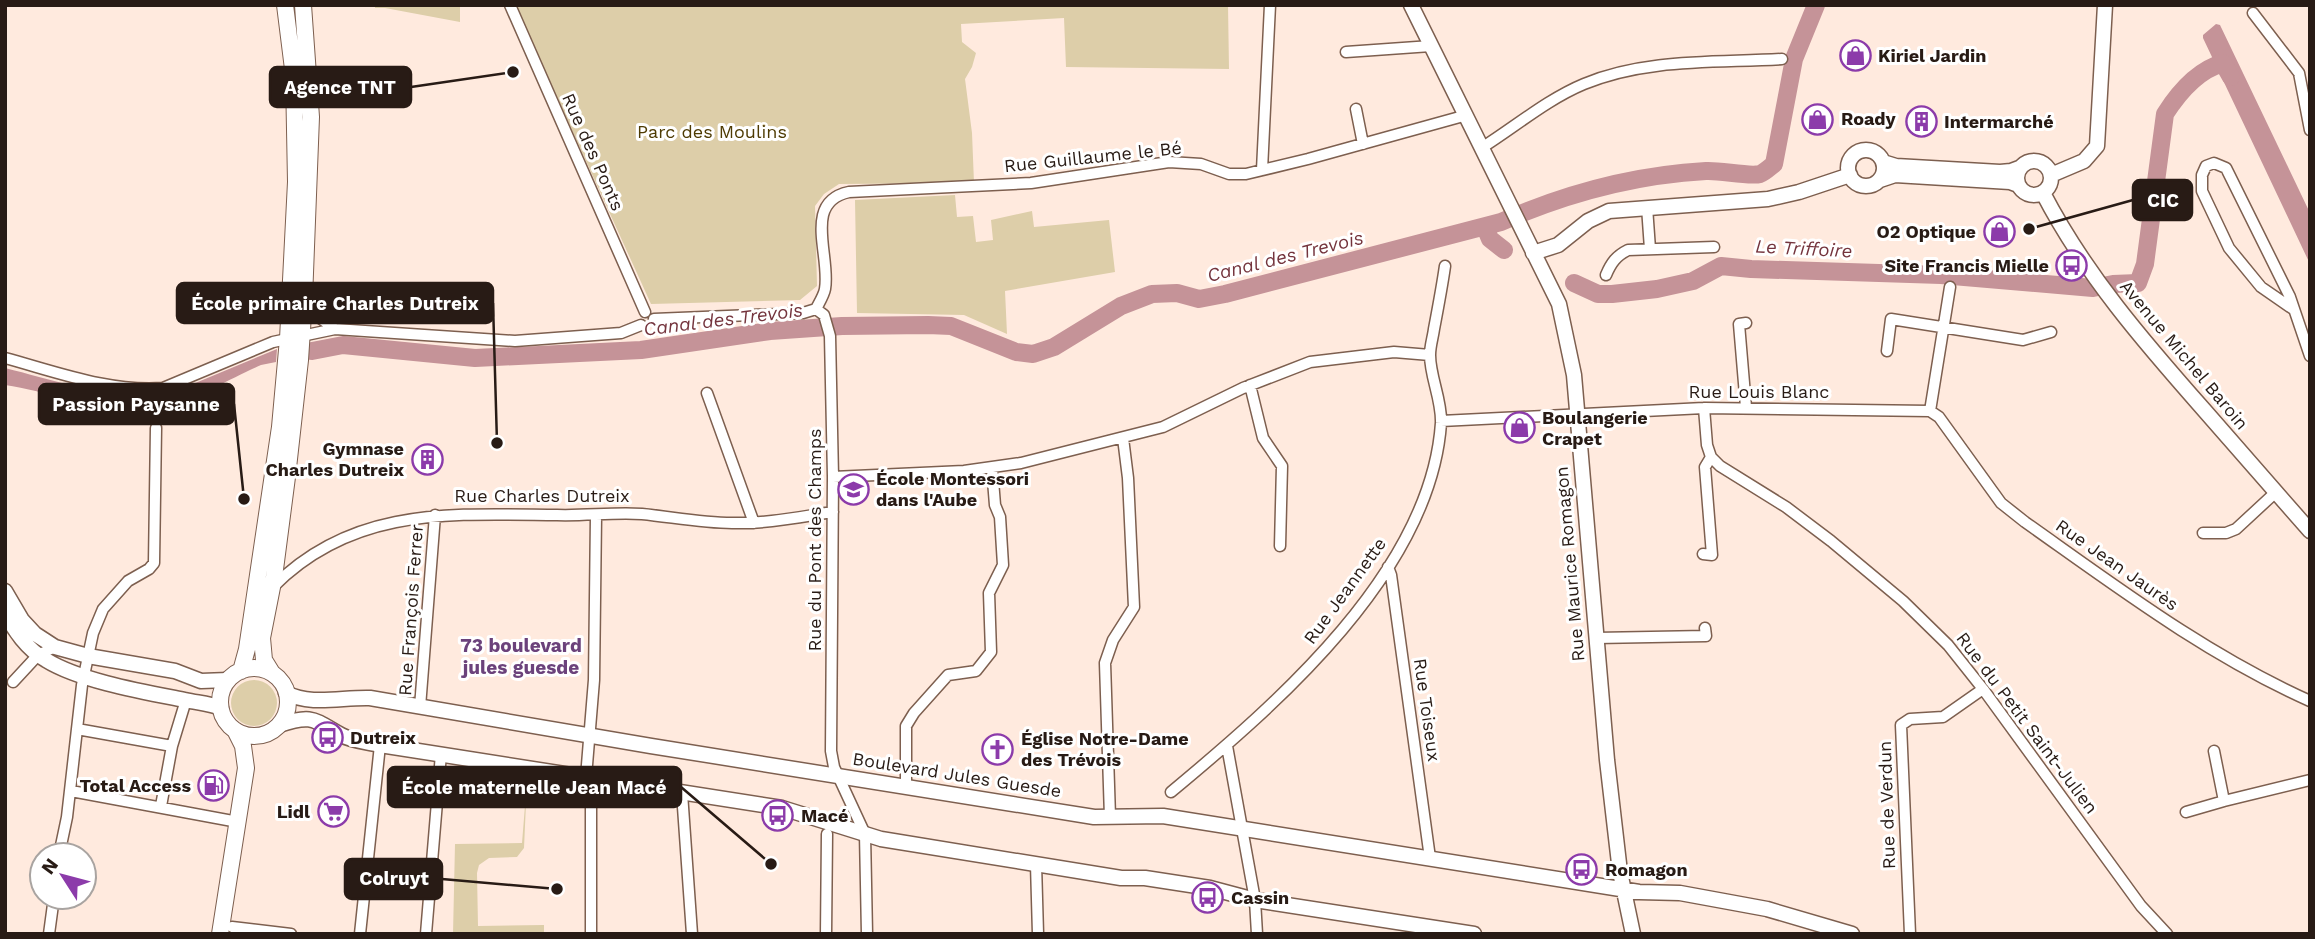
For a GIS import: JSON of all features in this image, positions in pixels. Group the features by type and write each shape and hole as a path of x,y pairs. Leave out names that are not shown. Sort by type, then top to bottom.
{"main road":[{"path":"234,730 252,736 261,735 279,725 287,710 286,693 264,660 261,638 288,477 295,338 296,182 293,77 285,5"},
{"path":"228,932 246,757 243,746 221,708 223,688 235,675 247,649 295,338 304,299 311,117 303,5"},
{"path":"235,675 257,668 272,673"},
{"path":"228,932 247,831 256,752 261,735"}],"street":[{"name":"Rue des Ponts","path":"510,5 649,316"},
{"path":"1262,170 1270,5"},
{"name":"Rue Maurice Romagon","path":"1411,5 1559,304 1574,375 1607,760 1623,889 1633,934"},
{"path":"2051,175 2084,161 2097,146 2105,5"},
{"path":"2253,13 2299,73 2310,131"},
{"path":"1346,52 1431,46"},
{"path":"1483,147 1557,99 1584,84 1612,75 1687,63 1782,60"},
{"path":"2299,73 2308,65"},
{"path":"1356,108 1363,144"},
{"name":"Rue Guillaume le Bé","path":"820,312 825,289 822,215 828,203 837,195 849,192 1031,183 1169,162 1201,164 1229,174 1262,170 1467,115"},
{"path":"2018,185 2010,182 1895,175 1870,186 1863,186 1852,180 1849,165 1851,159 1866,150 1876,153 1883,162 1896,166 2011,172 2026,162 2040,161 2051,175 2048,188 2043,193 2030,195 2022,191 2018,185 2019,168"},
{"path":"1880,180 1883,162"},
{"path":"2293,309 2261,288 2229,248 2202,191 2202,175 2206,166 2214,163 2226,168 2290,297 2310,356"},
{"path":"1533,253 1558,245 1588,220 1609,212 1768,199 1850,175"},
{"name":"Avenue Michel Baroin","path":"2043,193 2062,229 2142,340 2310,531"},
{"path":"1647,207 1650,249"},
{"path":"1606,275 1610,264 1618,255 1628,250 1714,247"},
{"name":"Rue Jeannette","path":"1171,792 1227,746 1310,668 1388,567 1418,513 1434,464 1441,421 1430,355 1446,266"},
{"path":"1934,414 1942,325 1950,287"},
{"path":"304,299 313,313 335,329"},
{"path":"5,358 113,387 163,388 265,345 335,329 514,341 621,333 641,325 638,319 649,316 820,312"},
{"name":"Rue du Pont des Champs","path":"820,312 830,336 834,650 831,751 838,775 865,835"},
{"path":"1887,351 1891,319 2023,340 2051,332"},
{"path":"1746,323 1739,324 1746,407"},
{"path":"833,477 992,468 1021,463 1163,427 1250,385 1310,362 1394,352 1430,355"},
{"path":"1250,385 1263,438 1282,466 1280,546"},
{"path":"707,393 754,523"},
{"name":"Rue Louis Blanc","path":"1441,421 1746,407 1934,414"},
{"path":"1703,554 1712,555 1705,467 1711,457 1707,445 1704,408"},
{"name":"Rue Jean Jaurès","path":"1934,414 2001,503 2025,522 2191,638 2263,680 2310,701"},
{"path":"62,841 71,792 84,675 93,633 103,609 128,581 154,563 156,428"},
{"path":"1110,817 1105,663 1113,640 1134,607 1128,478 1123,438"},
{"name":"Rue du Petit Saint-Julien","path":"1711,457 1720,466 1786,507 1903,601 1948,645 2141,906 2167,934"},
{"path":"906,786 906,726 914,713 948,675 976,671 991,652 989,593 1003,565 1000,517 995,505 992,468"},
{"path":"2203,533 2226,533 2236,529 2277,492"},
{"name":"Rue Charles Dutreix","path":"271,589 292,568 319,550 385,523 435,515 639,514 754,523 832,512"},
{"name":"Rue François Ferrer","path":"420,707 435,515"},
{"path":"590,934 589,778 594,680 596,516"},
{"name":"Rue Toiseux","path":"1388,567 1430,858"},
{"path":"5,591 22,620 35,634 55,647 88,656 175,671 201,681 235,675"},
{"path":"5,611 16,632 42,658 84,675 186,700 202,701 221,708"},
{"path":"1596,638 1706,635 1705,628"},
{"path":"9,682 55,647"},
{"name":"Rue de Verdun","path":"1910,934 1901,725 1910,719 1944,717 1983,689"},
{"name":"Boulevard Jules Guesde","path":"286,693 308,701 345,697 370,698 1094,817 1156,815 1643,892 1679,893 1767,909 1852,934"},
{"path":"161,806 172,746 186,700"},
{"path":"279,725 297,719 312,719 343,736 380,745 782,808 854,828 865,835 1121,878 1145,878 1210,888 1255,900 1474,934"},
{"path":"77,729 172,746"},
{"path":"360,934 380,745"},
{"path":"1227,746 1255,900 1257,934"},
{"path":"2214,751 2224,801"},
{"path":"426,934 441,754"},
{"path":"2186,811 2310,780"},
{"path":"71,792 161,806 238,822"},
{"path":"681,793 692,934"},
{"path":"826,934 827,834"},
{"path":"865,835 867,934"},
{"path":"1036,864 1038,934"},
{"path":"49,934 52,911"},
{"path":"228,932 290,934"}],"green space":[{"path":"375,5 460,5 460,22 375,8"},
{"name":"Parc des Moulins","path":"515,5 1228,5 1229,69 1066,67 1064,18 961,24 962,42 976,53 965,79 972,133 974,183 839,184 824,194 815,206 817,286 800,300 651,304"},
{"path":"955,195 957,217 973,216 976,242 993,240 991,220 1032,211 1034,227 1109,220 1115,272 1005,291 1007,334 964,315 857,313 855,200"},
{"path":"254,680 270,687 277,703 270,719 254,726 238,719 231,703 238,687"},
{"path":"527,781 524,848 517,857 489,858 479,865 478,926 544,925 544,934 453,934 455,844 522,843"}],"shaded area":[{"path":"2216,24 2220,25 2310,213 2310,264 2203,38"},
{"path":"277,349 276,362 261,365 182,401 151,408 88,403 5,385 5,368 107,393 148,396 169,394"}],"waterway":[{"name":"Canal des Trevois","path":"312,351 343,345 475,358 641,350 770,331 842,326 928,325 951,326 1016,352 1033,354 1054,347 1121,306 1152,294 1177,293 1199,299 1225,294 1501,222 1551,202 1627,181 1706,171 1760,174 1774,164 1794,59 1816,5"},
{"name":"Le Triffoire","path":"1574,283 1598,294 1657,289 1693,281 1721,266 1941,275 2093,288 2138,283 2145,264 2165,114 2183,90 2205,71 2223,63 2231,77"},
{"name":"Le Triffoire","path":"1485,227 1490,239 1504,250"}],"place":[{"name":"Kiriel Jardin","path":"1855,56"},
{"name":"Agence TNT","path":"513,72"},
{"name":"Roady","path":"1818,119"},
{"name":"Intermarché","path":"1921,122"},
{"name":"CIC","path":"2029,229"},
{"name":"O2 Optique","path":"1999,232"},
{"name":"Site Francis Mielle","path":"2072,266"},
{"name":"Boulangerie Crapet","path":"1519,428"},
{"name":"École primaire Charles Dutreix","path":"497,443"},
{"name":"Gymnase Charles Dutreix","path":"427,459"},
{"name":"École Montessori dans l'Aube","path":"853,489"},
{"name":"Passion Paysanne","path":"244,499"},
{"name":"Dutreix","path":"327,738"},
{"name":"Église Notre-Dame des Trévois","path":"998,749"},
{"name":"Total Access","path":"214,786"},
{"name":"Lidl","path":"333,812"},
{"name":"Macé","path":"778,816"},
{"name":"École maternelle Jean Macé","path":"771,864"},
{"name":"Romagon","path":"1582,870"},
{"name":"Colruyt","path":"557,889"},
{"name":"Cassin","path":"1208,898"}],"district":[{"name":"73 boulevard jules guesde","path":"521,656"}]}
